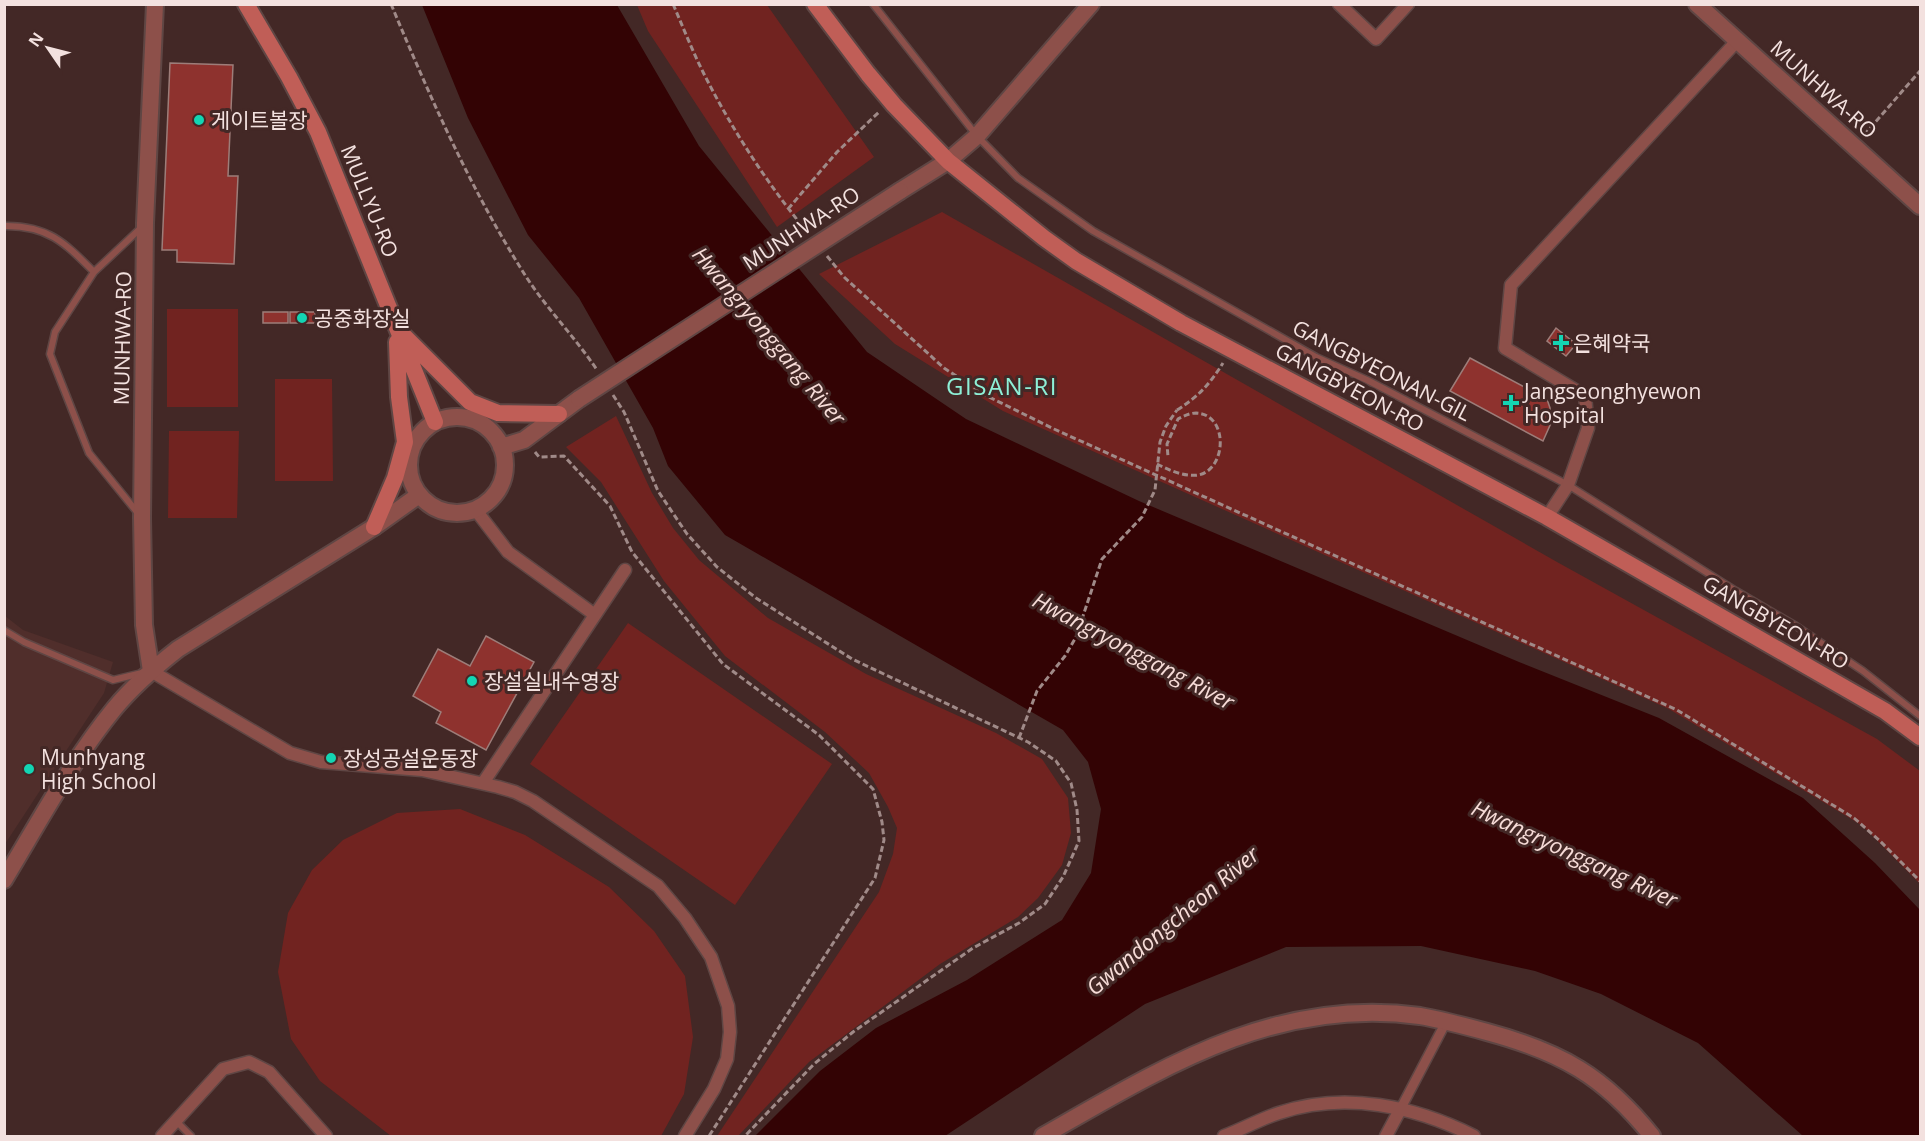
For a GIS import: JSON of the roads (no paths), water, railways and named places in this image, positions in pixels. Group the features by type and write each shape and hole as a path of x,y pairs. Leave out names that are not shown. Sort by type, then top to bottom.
{"main road":[{"name":"MULLYU-RO","path":"246,4 318,132 435,422"},
{"name":"GANGBYEON-RO","path":"814,4 867,74 948,161 1076,261 1181,323 1546,517 1886,711 1920,737"},
{"path":"397,330 470,402 498,413 559,414"},
{"path":"374,527 395,478 405,442 399,397 397,330"}],"street":[{"name":"MUNHWA-RO","path":"151,671 144,625 142,518 145,223 155,4"},
{"name":"MUNHWA-RO","path":"501,447 524,440 579,399 948,161 977,136 1091,4"},
{"path":"1339,4 1376,39 1408,4"},
{"name":"MUNHWA-RO","path":"1697,4 1920,206"},
{"path":"1546,517 1568,485 1588,428 1585,396 1505,348 1511,285 1737,41"},
{"path":"449,417 465,417 479,422 491,431 501,447 504,474 498,489 488,501 475,509 460,513 445,511 431,505 419,495 412,483 409,469 410,455 419,436 435,422 449,417"},
{"path":"4,880 73,765 115,708 151,671 186,644 374,527 419,495"},
{"path":"475,509 508,552 595,615"},
{"path":"483,783 625,570"},
{"path":"151,671 290,753 321,762 423,770 515,792 533,801 658,886 685,918 711,957 728,1006 730,1032 727,1059 714,1089 685,1137"},
{"path":"1043,1137 1165,1068 1219,1043 1279,1023 1328,1015 1364,1014 1421,1016 1518,1040 1558,1056 1600,1082 1617,1097 1652,1137"},
{"path":"1386,1137 1446,1022"},
{"path":"162,1137 223,1069 249,1062 269,1072 326,1137"},
{"path":"1233,1135 1280,1113 1318,1104 1365,1103 1401,1108 1434,1118 1474,1137"}],"lane":[{"name":"GANGBYEONAN-GIL","path":"873,4 977,136 1018,178 1093,231 1316,357 1399,396 1568,485 1796,626 1863,671 1920,716"},
{"path":"142,518 89,453 50,354 56,332 94,272 145,223"},
{"path":"4,226 21,225 50,233 67,245 94,272"},
{"path":"4,630 24,642 113,680 151,671"},
{"path":"176,1121 191,1137"}],"water":[{"path":"422,5 617,5 699,146 867,352 966,419 1139,501 1519,662 1659,718 1803,798 1875,863 1920,910 1920,1136 1803,1136 1698,1043 1601,994 1535,971 1421,946 1286,947 1145,1004 945,1136 755,1136 820,1071 876,1028 967,980 1062,920 1091,873 1101,809 1088,762 1063,730 725,535 668,466 653,428 579,298 528,235 468,118"}],"place":[{"name":"게이트볼장","path":"199,120"},
{"name":"공중화장실","path":"302,318"},
{"name":"은혜약국","path":"1561,343"},
{"name":"Jangseonghyewon Hospital","path":"1511,403"},
{"name":"장설실내수영장","path":"472,681"},
{"name":"장성공설운동장","path":"331,758"},
{"name":"Munhyang High School","path":"29,769"}],"district":[{"name":"GISAN-RI","path":"1002,385"}],"water label":[{"name":"Hwangryonggang River","path":"770,335"},
{"name":"Hwangryonggang River","path":"1134,650"},
{"name":"Hwangryonggang River","path":"1575,853"},
{"name":"Gwandongcheon River","path":"1172,920"}]}
